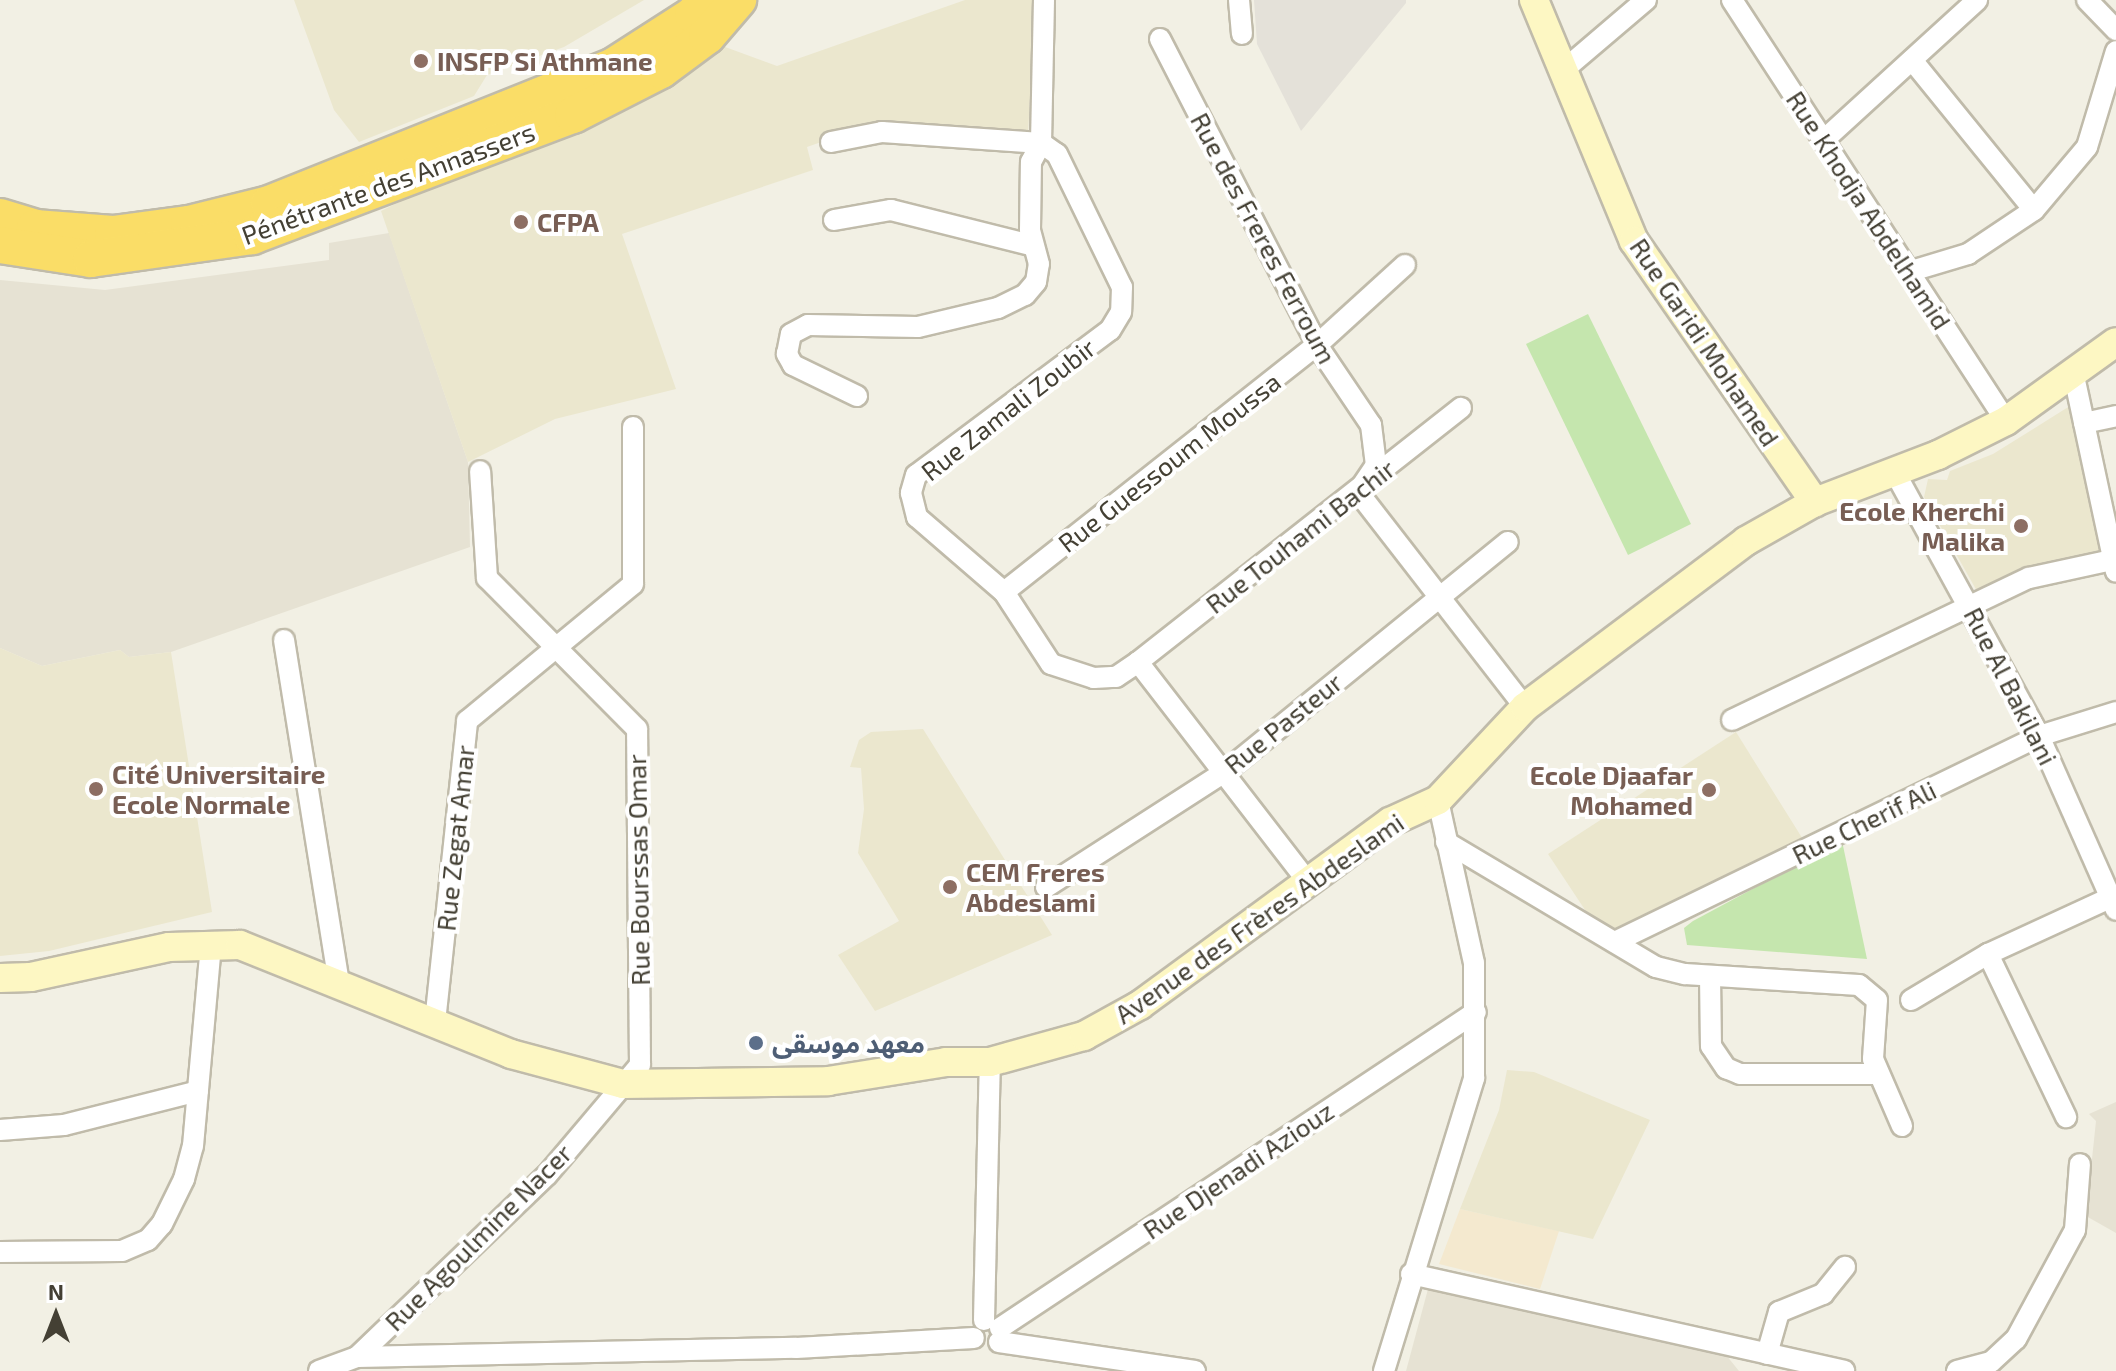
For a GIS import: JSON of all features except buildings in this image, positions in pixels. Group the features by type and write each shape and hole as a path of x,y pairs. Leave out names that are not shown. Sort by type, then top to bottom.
{"highway":[{"path":"0,217 35,228 113,234 189,224 269,204 614,66 693,15 750,0"},
{"name":"Pénétrante des Annassers","path":"0,245 91,259 252,236 573,115 661,70 721,7"}],"main road":[{"name":"Rue Garidi Mohamed","path":"1534,0 1566,68 1634,241 1815,502"},
{"name":"Avenue des Frères Abdeslami","path":"0,978 31,977 211,943 240,945 511,1054 623,1084 828,1081 946,1062 990,1062 1084,1036 1140,1005 1390,822 1438,800 1525,707 1746,541 1815,502 1893,469 1938,455 2006,421 2074,376 2116,342"}],"street":[{"path":"857,396 793,365 787,354 791,334 808,325 918,327 998,308 1025,295 1036,282 1027,185 1041,143 1044,0"},
{"path":"1239,0 1242,34"},
{"path":"1566,68 1646,0"},
{"name":"Rue Khodja Abdelhamid","path":"1732,0 2006,421"},
{"path":"1825,139 1977,0"},
{"path":"2087,0 2116,30"},
{"name":"Rue des Freres Ferroum","path":"1160,39 1317,345 1371,425 1376,465 1358,492"},
{"path":"1908,272 1968,254 2034,210 2087,147 2116,51"},
{"path":"1912,60 2034,210"},
{"path":"831,142 882,132 1041,143"},
{"name":"Rue Zamali Zoubir","path":"1041,143 1057,154 1122,287 1121,312 1110,330 916,475 911,493 917,517 1004,592 1051,664 1094,678 1116,677 1138,662"},
{"path":"834,220 891,210 1034,246"},
{"name":"Rue Guessoum Moussa","path":"1004,592 1317,345 1405,265"},
{"path":"1732,720 2029,578 2115,563 2074,376"},
{"name":"Rue Touhami Bachir","path":"1138,662 1461,408"},
{"path":"2084,423 2116,416"},
{"name":"Rue Zegat Amar","path":"435,1022 467,721 633,584 633,427"},
{"name":"Rue Al Bakilani","path":"1893,469 1970,604 2039,736 2114,901"},
{"name":"Rue Bourssas Omar","path":"480,471 487,578 637,729 640,1065 623,1084"},
{"path":"1358,492 1525,707"},
{"name":"Rue Pasteur","path":"1046,887 1226,771 1508,542"},
{"path":"284,640 339,983"},
{"path":"1138,662 1226,771 1309,883"},
{"name":"Rue Cherif Ali","path":"1615,942 2039,736 2116,712"},
{"path":"1384,1371 1411,1274 1467,1110 1476,1012 1474,963 1438,800"},
{"path":"1446,842 1656,967 1710,976 1859,985 1877,1000 1877,1074 1902,1126"},
{"path":"1911,1000 1988,954 2114,901"},
{"path":"0,1252 122,1251 148,1240 184,1179 198,1091 211,943"},
{"path":"1988,954 2066,1117"},
{"path":"1710,976 1711,1046 1726,1068 1740,1074 1877,1074"},
{"name":"Rue Djenadi Aziouz","path":"989,1332 1476,1012"},
{"path":"989,1332 990,1062"},
{"name":"Rue Agoulmine Nacer","path":"319,1371 357,1357 547,1175 623,1084"},
{"path":"0,1130 64,1125 198,1091"},
{"path":"1957,1371 1991,1362 2016,1339 2075,1230 2080,1164"},
{"path":"1767,1354 1779,1312 1823,1294 1845,1267"},
{"path":"1411,1274 1844,1371"},
{"path":"357,1357 796,1348 989,1332 1195,1371"},
{"path":"357,1357 373,1371"}],"shaded area":[{"name":"INSFP Si Athmane","path":"294,0 644,0 564,47 487,75 474,96 359,142 334,110"},
{"name":"CFPA","path":"965,0 1035,0 1028,135 872,124 807,147 813,170 622,234 676,389 555,419 468,462 381,211 717,44 777,66"},
{"path":"1254,0 1406,0 1406,3 1301,131 1257,44"},
{"path":"389,233 468,462 470,547 171,652 129,657 120,650 42,666 0,648 0,280 105,290 329,260 329,243"},
{"name":"Ecole Kherchi Malika","path":"2073,404 2107,555 1978,593 1924,497 1928,479 1947,480 1950,471 1993,454"},
{"name":"Cité Universitaire Ecole Normale","path":"0,648 42,666 120,650 129,657 171,652 212,912 49,951 0,956"},
{"name":"CEM Freres Abdeslami","path":"923,729 1052,935 875,1011 838,955 899,921 858,853 864,809 861,768 850,767 859,740 871,732"},
{"name":"Ecole Djaafar Mohamed","path":"1736,732 1809,849 1630,934 1591,919 1548,854"},
{"path":"1507,1070 1534,1072 1650,1120 1593,1239 1460,1209 1499,1110"},
{"path":"2116,1102 2116,1233 2086,1216 2096,1121 2089,1114"},
{"path":"1460,1209 1559,1231 1540,1289 1439,1264"},
{"path":"1428,1289 1726,1355 1739,1371 1406,1371"}],"green space":[{"path":"1588,314 1691,524 1628,555 1526,344"},
{"path":"1842,841 1867,959 1687,945 1684,928 1693,921"}],"place":[{"name":"INSFP Si Athmane","path":"421,61"},
{"name":"CFPA","path":"521,222"},
{"name":"Ecole Kherchi Malika","path":"2021,526"},
{"name":"Cité Universitaire Ecole Normale","path":"96,789"},
{"name":"Ecole Djaafar Mohamed","path":"1709,790"},
{"name":"CEM Freres Abdeslami","path":"950,887"},
{"name":"معهد موسقى","path":"756,1043"}]}
